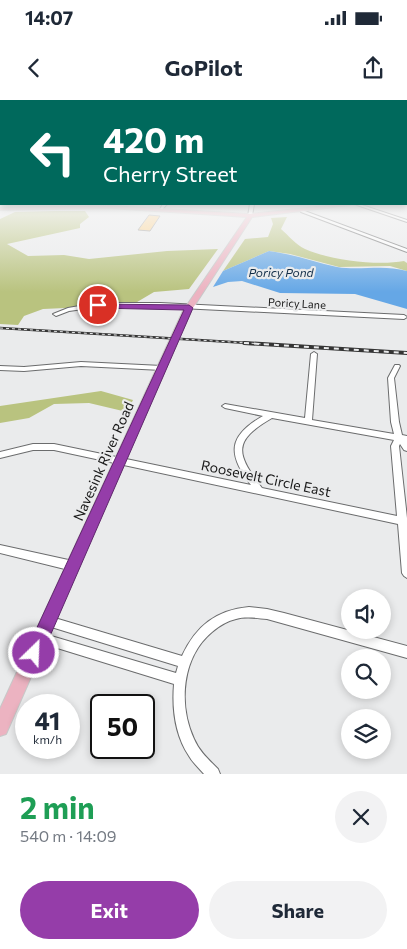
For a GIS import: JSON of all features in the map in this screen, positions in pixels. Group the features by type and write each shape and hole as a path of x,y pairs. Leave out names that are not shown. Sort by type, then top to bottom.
{"main road":[{"name":"Navesink River Road","path":"0,728 3,712 41,638 189,308 241,229"}],"street":[{"path":"350,229 407,251"},
{"name":"Poricy Lane","path":"56,314 98,305 404,317"},
{"path":"308,421 314,354"},
{"path":"0,368 24,369 81,364 162,368"},
{"path":"397,366 391,378 395,422 407,448"},
{"path":"225,406 403,438"},
{"path":"259,490 240,464 238,446 247,429 271,415"},
{"path":"403,438 395,446 405,522 407,573"},
{"name":"Roosevelt Circle East","path":"0,455 25,448 44,446 405,522"},
{"path":"0,549 73,566"},
{"path":"213,774 194,752 186,734 179,702 180,680 188,653 203,631 222,618 250,612 407,652"},
{"path":"48,621 184,662"},
{"path":"41,638 180,680"}],"green space":[{"path":"0,229 73,229 7,244 28,256 64,255 89,259 167,251 218,249 189,289 154,292 132,305 43,309 24,316 18,325 0,324"},
{"path":"271,229 281,229 302,247 315,253 354,261 381,263 404,261 407,263 407,271 390,266 339,267 290,254 269,251 223,271 245,239 268,237"},
{"path":"101,391 133,400 127,412 89,403 54,404 29,418 0,423 0,406"}],"water":[{"name":"Poricy Pond","path":"269,251 337,267 389,268 407,271 407,309 355,294 280,293 242,281 228,282 213,287 223,271"}],"railway":[{"path":"0,328 264,344"},
{"path":"244,343 407,353"}],"route":[{"path":"34,653 189,308 98,305"}]}
